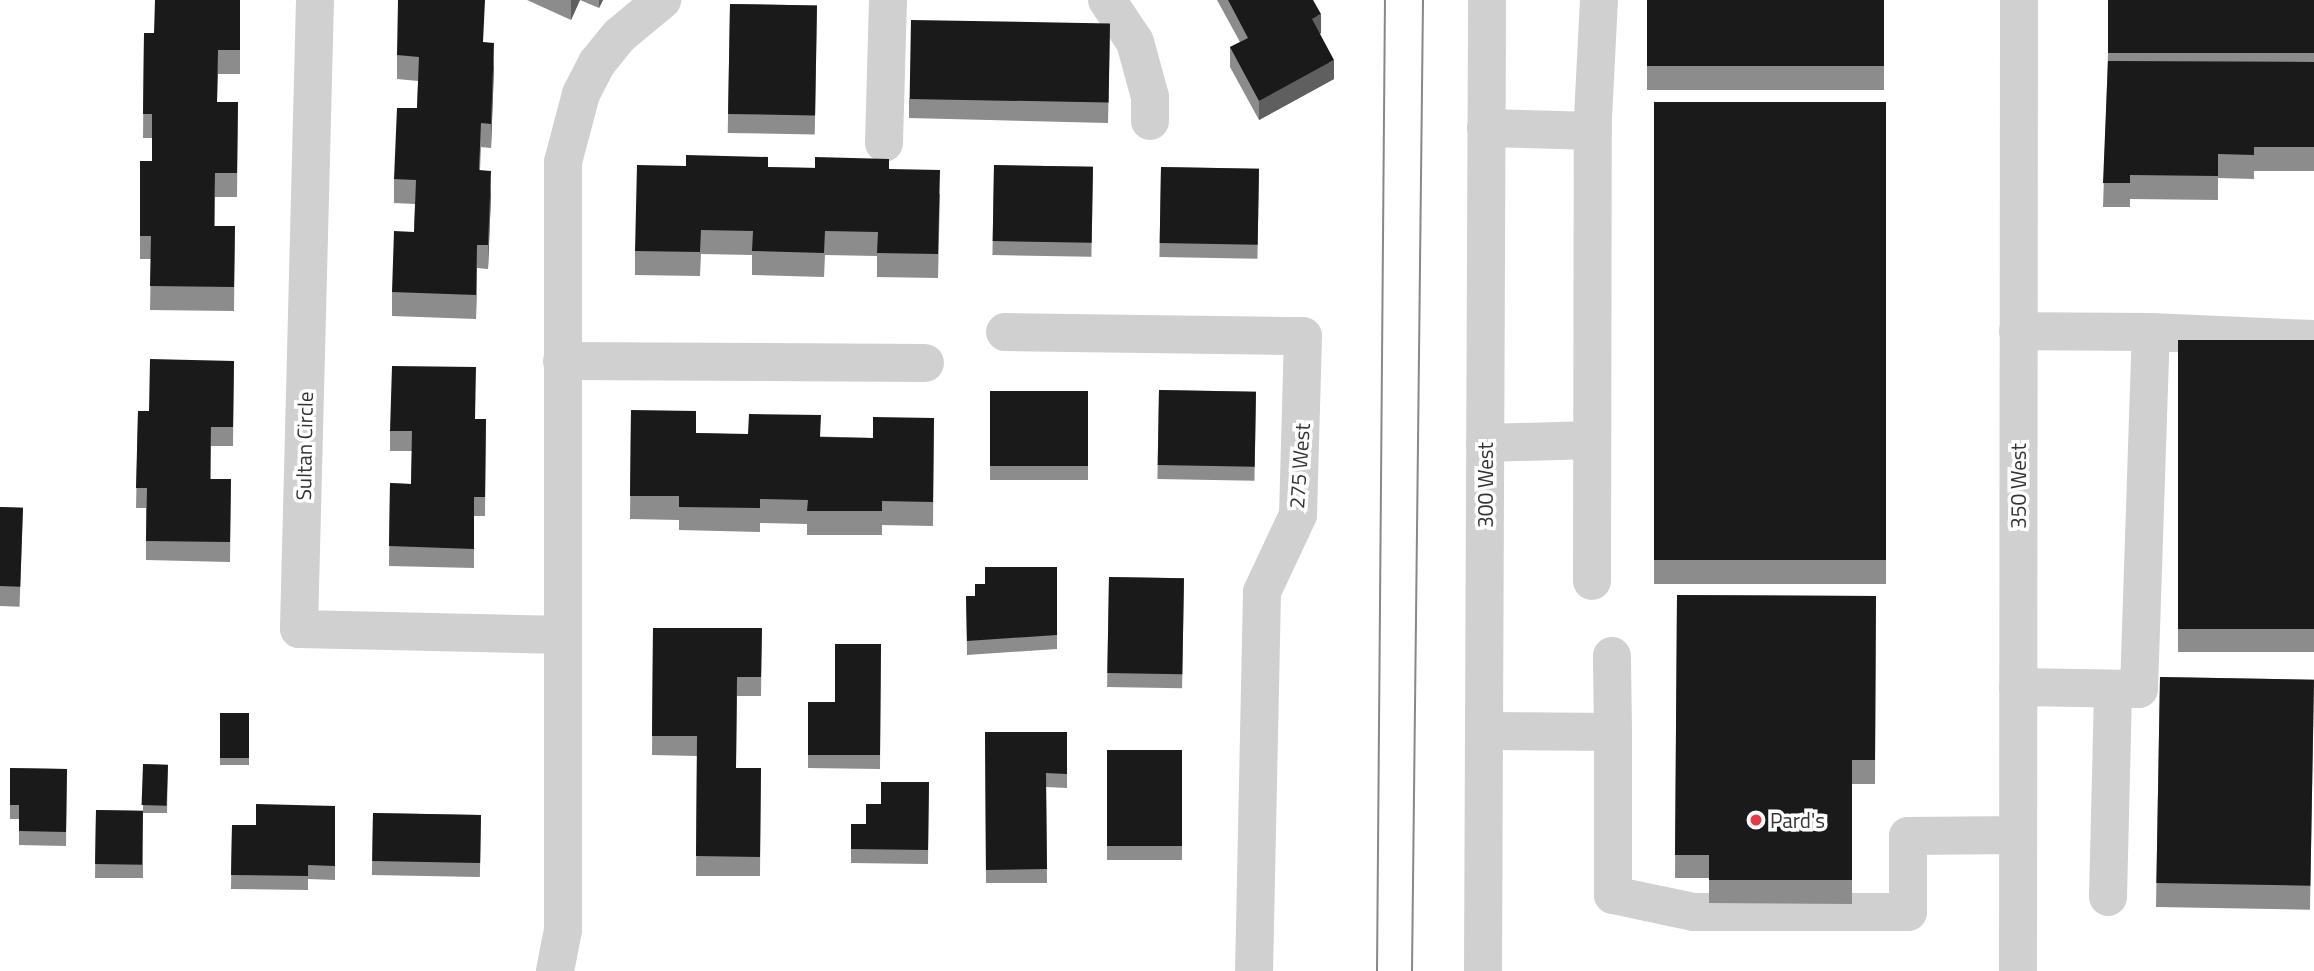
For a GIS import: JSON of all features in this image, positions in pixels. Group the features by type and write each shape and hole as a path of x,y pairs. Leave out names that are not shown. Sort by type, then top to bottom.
{"street":[{"name":"Sultan Circle","path":"315,0 299,629 562,635"},
{"path":"555,971 563,930 561,194 570,128 597,62 620,35 662,0"},
{"path":"884,143 888,0"},
{"path":"1107,0 1135,42 1150,97 1150,121"},
{"name":"300 West","path":"1483,971 1487,0"},
{"path":"1592,581 1593,131 1599,0"},
{"name":"350 West","path":"2018,971 2019,0"},
{"path":"1486,128 1593,131"},
{"name":"275 West","path":"1005,331 1303,336 1298,515 1262,592 1254,971"},
{"path":"2018,331 2151,332 2314,339"},
{"path":"2108,897 2126,689 2151,332"},
{"path":"562,361 925,363"},
{"path":"1485,443 1592,440"},
{"path":"1612,656 1613,895 1694,912 1908,912 1908,836 2018,835"},
{"path":"2018,687 2180,689"},
{"path":"1484,731 1613,732"}],"building":[{"path":"155,0 240,0 240,50 218,50 217,102 238,102 237,173 215,173 214,226 235,226 234,287 150,286 151,236 140,236 140,161 152,161 152,114 143,114 144,33 154,33"},
{"path":"398,0 485,0 483,42 494,43 491,124 481,123 479,170 491,171 488,245 477,245 476,295 392,292 394,231 414,232 416,180 394,179 397,108 417,108 419,57 397,55"},
{"path":"1228,0 1313,0 1321,14 1312,19 1334,60 1259,101 1230,47 1248,38"},
{"path":"1647,0 1884,0 1884,66 1647,66"},
{"path":"2108,0 2314,0 2314,53 2108,53"},
{"path":"730,4 817,6 815,116 728,114"},
{"path":"911,20 1110,23 1109,102 910,99"},
{"path":"2108,61 2314,62 2314,147 2254,147 2254,155 2218,154 2218,176 2130,175 2130,183 2103,183"},
{"path":"1654,102 1886,102 1886,560 1654,560"},
{"path":"686,155 768,157 768,167 815,168 815,157 889,159 889,169 940,170 938,254 877,253 878,232 825,231 824,253 752,251 753,231 701,230 700,252 635,251 637,165 686,166"},
{"path":"994,165 1093,167 1092,243 993,241"},
{"path":"1161,167 1259,169 1258,245 1160,243"},
{"path":"2178,340 2314,340 2314,629 2178,629"},
{"path":"150,359 234,361 233,427 211,427 210,479 231,479 230,542 146,541 147,488 136,488 138,411 149,411"},
{"path":"392,366 476,367 475,419 486,419 485,497 474,497 474,549 389,546 390,483 411,484 412,431 390,431"},
{"path":"1159,390 1256,392 1255,467 1158,465"},
{"path":"990,391 1088,391 1088,466 990,466"},
{"path":"631,410 696,411 696,433 748,434 749,414 821,415 820,437 873,438 873,417 934,418 933,502 882,501 882,511 807,511 808,500 760,499 760,508 679,507 679,496 630,496"},
{"path":"0,507 23,508 20,587 0,586"},
{"path":"985,567 1057,567 1057,635 967,641 966,596 975,596 975,584 985,584"},
{"path":"1109,577 1184,578 1182,674 1107,673"},
{"path":"1677,595 1876,596 1875,760 1852,760 1852,880 1709,880 1709,855 1675,855"},
{"path":"653,628 762,628 761,677 737,677 736,768 761,768 760,857 696,856 697,736 652,736"},
{"path":"835,644 881,644 880,755 808,755 808,702 835,702"},
{"path":"2160,677 2314,680 2310,886 2156,883"},
{"path":"220,713 249,713 249,758 220,758"},
{"path":"985,732 1067,732 1067,774 1046,773 1047,869 986,870"},
{"path":"1107,750 1182,750 1182,846 1107,846"},
{"path":"143,764 168,765 167,806 142,805"},
{"path":"10,768 67,769 66,832 19,831 19,805 10,805"},
{"path":"881,782 929,782 928,850 851,849 851,824 866,824 866,804 881,804"},
{"path":"256,804 335,806 335,866 308,865 308,876 231,875 232,825 256,825"},
{"path":"96,810 143,811 142,865 95,864"},
{"path":"373,813 481,815 480,863 372,861"}],"tram line":[{"path":"1377,971 1385,0"},
{"path":"1412,971 1423,0"}],"place":[{"name":"Pard's","path":"1756,820"}]}
